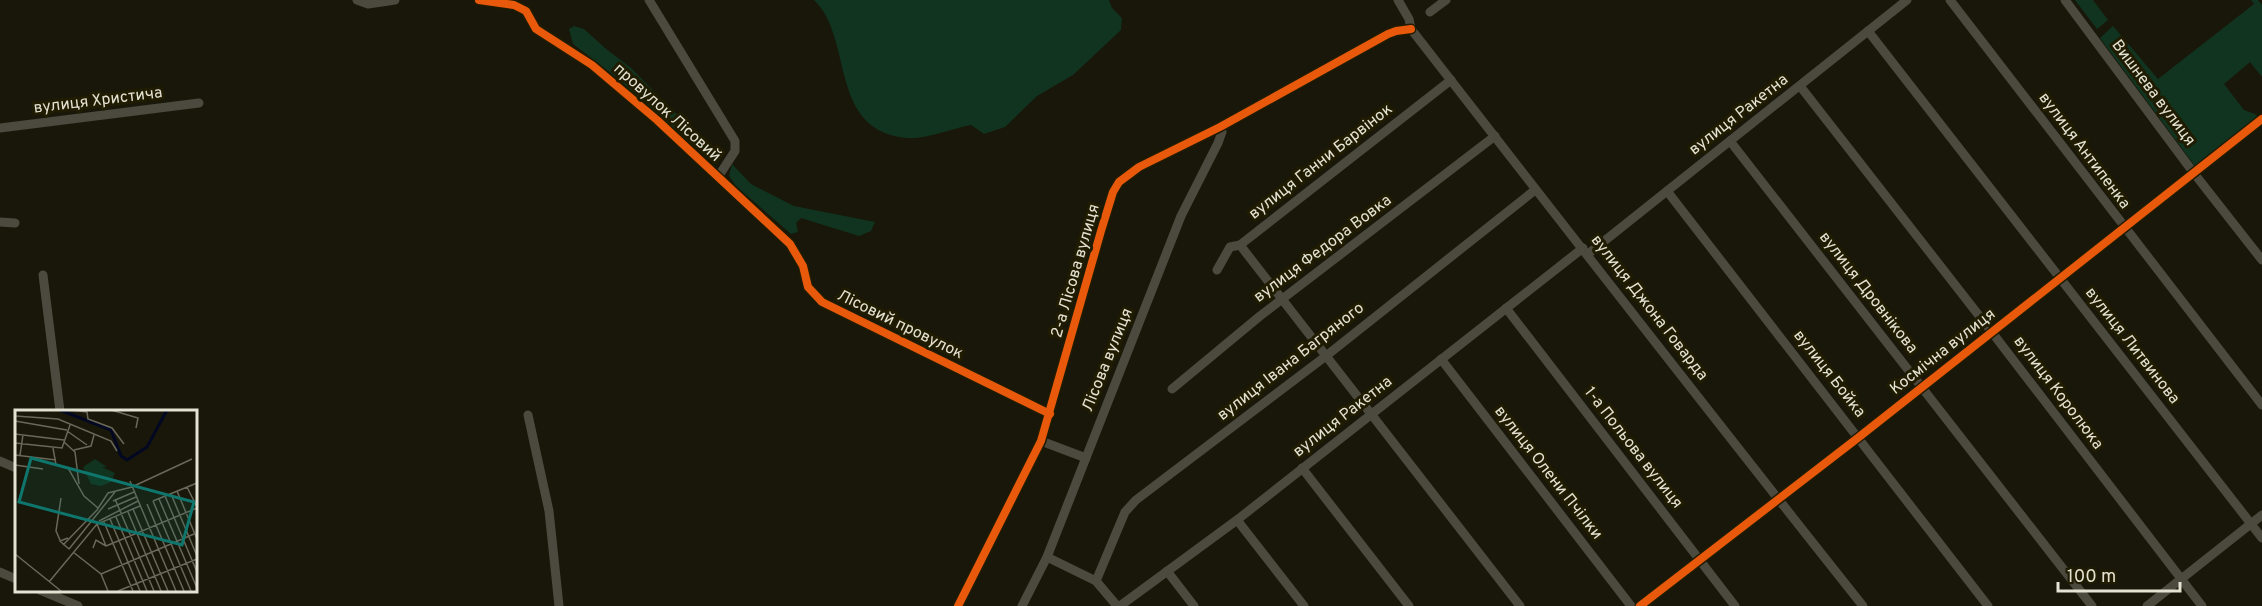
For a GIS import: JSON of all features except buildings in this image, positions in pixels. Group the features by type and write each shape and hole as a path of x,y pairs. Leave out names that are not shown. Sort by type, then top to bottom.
{"street":[{"path":"357,0 368,4 395,0"},
{"name":"провулок Лісовий","path":"479,0 514,4 526,11 536,29 592,65 718,177"},
{"path":"649,0 733,136 735,151 718,177"},
{"name":"вулиця Джона Говарда","path":"1398,0 1409,19 1412,30 1863,606"},
{"path":"1430,12 1446,0"},
{"name":"вулиця Ракетна","path":"1118,606 1237,520 1506,308 1667,191 1907,0"},
{"name":"вулиця Антипенка","path":"1950,0 2262,405"},
{"name":"Вишнева вулиця","path":"2065,0 2193,172 2262,260"},
{"name":"2-а Лісова вулиця","path":"958,606 1041,441 1116,186 1139,166 1220,127 1388,34 1412,30"},
{"name":"вулиця Литвинова","path":"1868,32 2262,537"},
{"name":"вулиця Ганни Барвінок","path":"1216,270 1227,249 1240,245 1451,80"},
{"name":"вулиця Королюка","path":"1800,86 2202,606"},
{"name":"вулиця Христича","path":"0,128 199,103"},
{"name":"Космічна вулиця","path":"1640,606 1777,498 1859,437 2262,119"},
{"name":"Лісова вулиця","path":"1023,606 1047,557 1181,216 1218,143 1222,132 1220,127"},
{"name":"вулиця Федора Вовка","path":"1172,389 1282,300 1495,136"},
{"name":"вулиця Дровнікова","path":"1730,141 2092,606"},
{"name":"Лісовий провулок","path":"718,177 790,244 803,266 808,287 822,302 1050,414"},
{"name":"вулиця Івана Багряного","path":"1096,581 1129,506 1326,356 1535,190"},
{"name":"вулиця Бойка","path":"1667,191 1988,606"},
{"path":"0,222 15,223"},
{"path":"1240,245 1520,606"},
{"path":"44,275 60,410"},
{"name":"1-а Польова вулиця","path":"1506,308 1735,606"},
{"name":"вулиця Олени Пчілки","path":"1441,359 1631,606"},
{"path":"528,415 549,511 559,606"},
{"path":"1041,441 1086,459"},
{"path":"0,461 15,468"},
{"path":"1302,468 1409,606"},
{"path":"2147,606 2262,515"},
{"path":"1237,520 1304,606"},
{"path":"1047,557 1096,581 1118,606"},
{"path":"1167,571 1194,606"},
{"path":"0,572 15,579"},
{"path":"42,591 78,606"}],"green space":[{"path":"814,0 1109,0 1112,8 1122,18 1121,30 1073,75 1037,96 1005,127 984,134 971,125 917,138 908,138 877,129 862,115 852,98 845,78 834,35 826,16"},
{"path":"2075,0 2093,0 2108,20 2097,29"},
{"path":"2251,0 2258,0 2262,5 2262,77 2250,62 2224,84 2244,110 2259,118 2195,166 2100,38 2113,26 2158,79 2254,4"},
{"path":"574,26 584,29 631,68 707,145 702,153 612,74 573,44 569,29"},
{"path":"732,164 751,184 794,206 875,222 871,231 859,236 801,218 796,223 798,232 791,234 736,186 729,176"}],"cycle path":[{"path":"479,0 514,5 526,11 536,29 592,65 657,120 790,244 803,266 808,287 822,302 1050,414"},
{"path":"958,606 1041,441 1101,231 1113,192 1119,182 1139,167 1220,127 1388,34 1411,29"},
{"path":"1640,606 1859,437 2262,119"}]}
